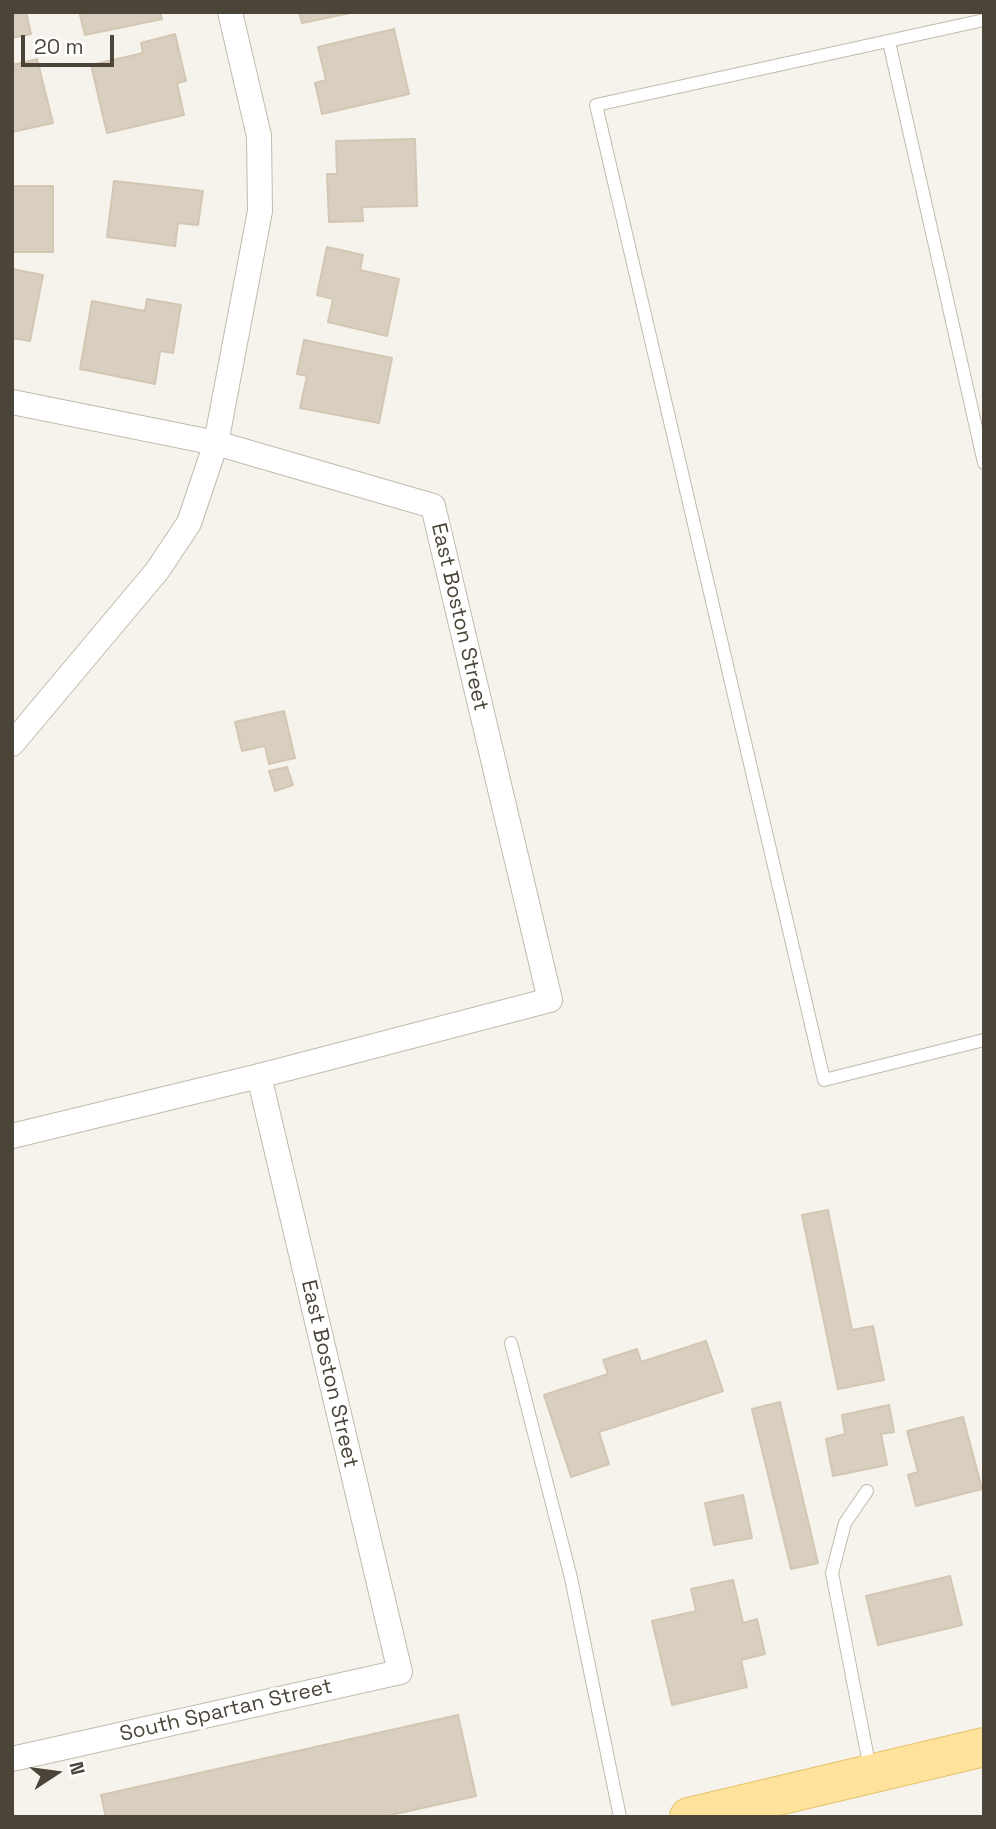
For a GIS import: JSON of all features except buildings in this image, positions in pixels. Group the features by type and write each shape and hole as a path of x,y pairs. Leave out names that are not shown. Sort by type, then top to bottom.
{"main road":[{"path":"689,1817 800,1803 871,1773 984,1747"}],"street":[{"path":"12,744 157,571 189,523 216,443 260,211 259,136 230,12"},
{"path":"12,402 216,443"},
{"name":"East Boston Street","path":"12,1136 259,1076 550,1000 433,506 216,443"},
{"name":"East Boston Street","path":"259,1076 400,1672"},
{"name":"South Spartan Street","path":"12,1759 400,1672"}],"lane":[{"path":"984,20 596,105 824,1080 984,1040"},
{"path":"888,42 984,463"},
{"path":"511,1343 571,1577 620,1817"},
{"path":"867,1491 845,1523 832,1573 871,1773"}]}
